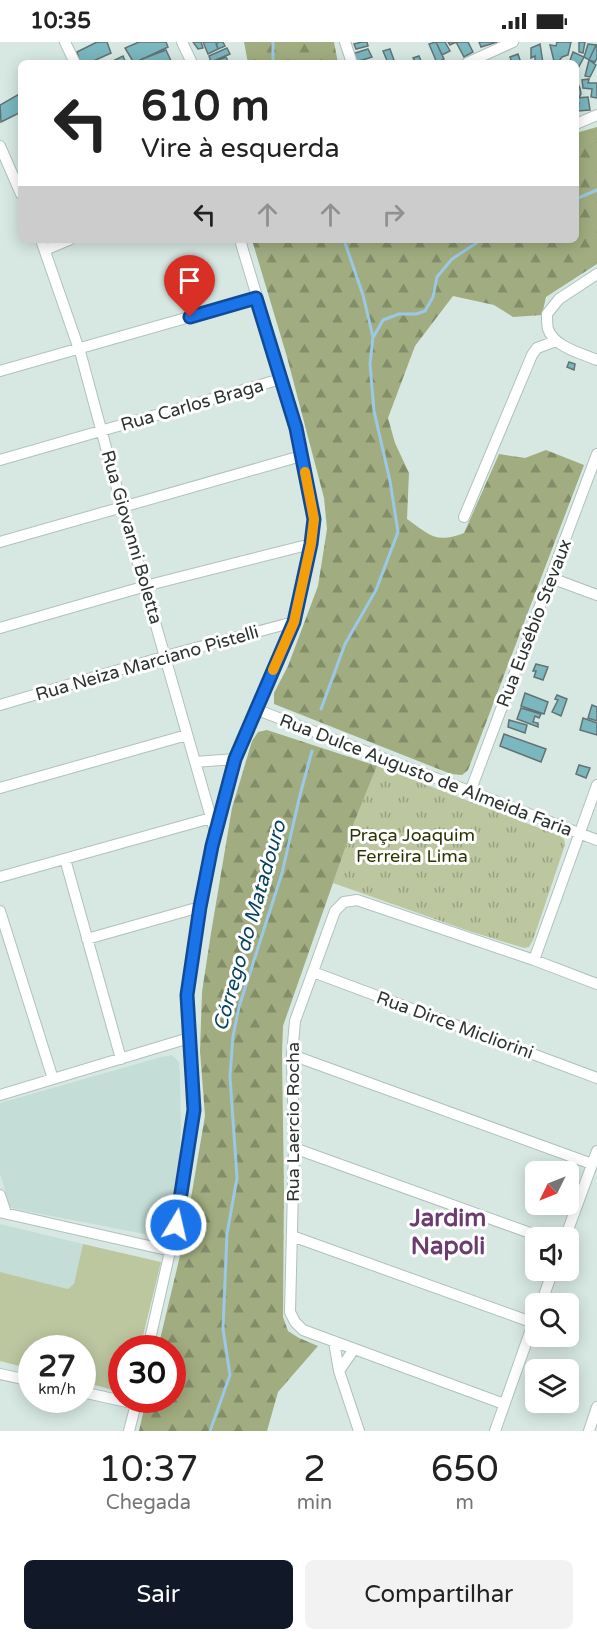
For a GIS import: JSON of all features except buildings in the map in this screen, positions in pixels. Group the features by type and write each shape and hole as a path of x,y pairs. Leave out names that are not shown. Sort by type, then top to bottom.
{"street":[{"path":"65,42 74,60"},
{"path":"182,42 191,60"},
{"path":"345,42 351,60"},
{"path":"474,60 513,42"},
{"path":"579,123 597,115"},
{"path":"0,146 18,187"},
{"path":"151,1335 179,1212 194,1110 187,995 212,846 235,759 294,622 311,544 314,519 296,428 241,243"},
{"name":"Rua Giovanni Boletta","path":"43,245 79,348 216,836"},
{"path":"597,274 559,299 547,314 548,329 556,341 597,360"},
{"path":"0,371 256,298"},
{"path":"464,517 532,355 537,348 556,341"},
{"name":"Rua Carlos Braga","path":"0,460 281,379"},
{"name":"Rua Eusébio Stevaux","path":"470,792 597,454"},
{"path":"0,542 301,456"},
{"path":"0,628 311,544"},
{"path":"551,578 597,595"},
{"name":"Rua Neiza Marciano Pistelli","path":"0,705 294,622"},
{"name":"Rua Dulce Augusto de Almeida Faria","path":"255,709 597,840"},
{"path":"0,788 187,735"},
{"path":"195,762 235,759"},
{"path":"534,960 597,785"},
{"path":"0,877 211,818"},
{"path":"65,859 121,1059"},
{"name":"Rua Laercio Rocha","path":"504,1404 303,1330 295,1322 290,1312 294,1148 292,1055 295,1022 334,911 344,902 357,900 534,960 597,984"},
{"path":"87,939 200,907"},
{"path":"0,911 53,1079"},
{"name":"Rua Dirce Micliorini","path":"313,972 597,1078"},
{"path":"0,1095 189,1038"},
{"path":"292,1055 592,1164"},
{"path":"294,1148 525,1231"},
{"path":"569,1227 597,1151"},
{"path":"0,1195 3,1212 171,1251"},
{"path":"292,1236 525,1318"},
{"path":"334,1342 339,1371 359,1431"},
{"path":"496,1429 525,1347"},
{"path":"339,1371 354,1349"},
{"path":"0,1374 18,1378"},
{"path":"589,1431 597,1407"},
{"path":"129,1431 133,1413"}],"shaded area":[{"path":"172,1055 179,1062 181,1132 178,1173 171,1208 159,1235 10,1207 0,1174 0,1103"},
{"path":"0,1224 83,1244 74,1285 68,1289 0,1272"}],"green space":[{"path":"244,42 334,42 337,60 247,60"},
{"path":"597,127 597,264 546,297 542,315 513,317 494,305 453,296 415,346 388,418 395,443 409,473 407,519 427,533 439,538 464,533 499,454 525,458 546,450 584,465 468,770 462,775 451,774 274,704 274,693 288,666 318,586 327,529 324,498 287,357 253,243 579,243 579,132"},
{"path":"267,730 377,766 354,823 283,1026 283,1317 288,1331 318,1346 278,1392 267,1431 139,1431 143,1413 186,1413 186,1335 161,1335 184,1239 205,1116 200,1051 202,992 211,933 232,808 252,741 258,732"},
{"name":"Praça Joaquim Ferreira Lima","path":"377,766 564,839 565,845 529,947 524,948 466,930 333,883"},
{"path":"83,1244 161,1262 143,1335 108,1335 108,1389 96,1385 96,1335 18,1335 18,1366 0,1361 0,1272 68,1289 74,1284"}],"waterway":[{"name":"Córrego do Matadouro","path":"273,42 273,60"},
{"path":"579,198 597,190"},
{"name":"Córrego do Matadouro","path":"321,709 345,644 376,590 398,532 390,481 374,411 370,364 373,337 363,295 345,243"},
{"path":"374,336 383,320 399,314 416,314 425,311 433,297 437,277 452,259 476,243"},
{"name":"Córrego do Matadouro","path":"210,1431 230,1375 223,1329 227,1234 237,1178 230,1076 233,1036 239,1007 282,873 312,751"}],"slow traffic":[{"path":"273,670 294,622 311,544 314,519 305,472"}],"district":[{"name":"Jardim Napoli","path":"448,1232"}],"route":[{"path":"176,1225 194,1110 187,995 200,907 212,846 235,759 294,622 311,544 314,519 296,428 256,298 190,317"}]}
